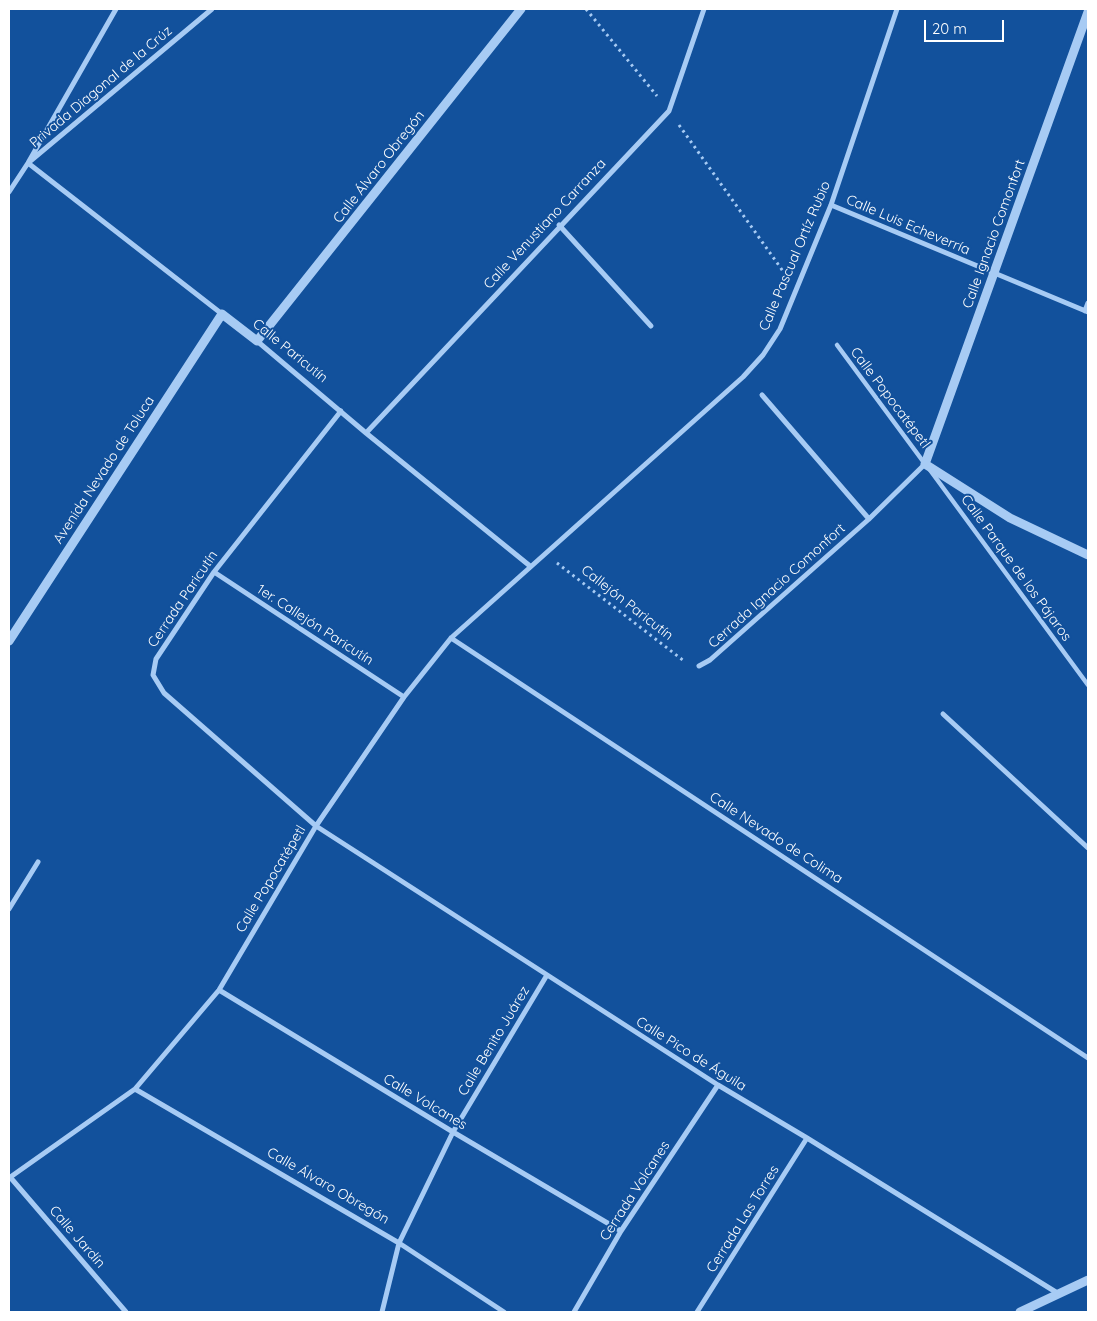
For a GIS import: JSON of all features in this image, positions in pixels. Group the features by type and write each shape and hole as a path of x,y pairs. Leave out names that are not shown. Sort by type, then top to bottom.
{"street":[{"path":"9,192 28,164 116,9"},
{"name":"Privada Diagonal de la Crúz","path":"28,164 212,9"},
{"name":"Calle Álvaro Obregón","path":"258,341 521,9"},
{"name":"Calle Venustiano Carranza","path":"366,433 669,111 704,9"},
{"name":"Calle Pascual Ortíz Rubio","path":"530,566 743,377 763,355 780,329 831,205 898,9"},
{"name":"Calle Ignacio Comonfort","path":"925,464 1088,12"},
{"name":"Calle Paricutín","path":"28,164 258,341 366,433 530,566"},
{"name":"Calle Luis Echeverría","path":"831,205 1087,312"},
{"path":"560,225 651,326"},
{"path":"1087,312 1088,302"},
{"name":"Avenida Nevado de Toluca","path":"9,641 222,314"},
{"name":"Calle Popocatépetl","path":"836,345 925,464"},
{"path":"762,396 868,519"},
{"name":"Cerrada Paricutín","path":"316,826 164,693 153,675 156,659 214,572 341,411"},
{"path":"925,464 1010,518 1088,556"},
{"name":"Cerrada Ignacio Comonfort","path":"698,666 710,660 868,519 925,464"},
{"name":"Calle Parque de los Pájaros","path":"925,464 1088,686"},
{"name":"Calle Popocatépetl","path":"9,1178 135,1089 219,990 316,826 404,697 451,638 530,566"},
{"name":"1er. Callejón Paricutín","path":"214,572 404,697"},
{"name":"Calle Nevado de Colima","path":"451,638 1088,1058"},
{"path":"943,714 1088,848"},
{"name":"Calle Pico de Águila","path":"316,826 718,1085 1059,1294"},
{"path":"9,909 38,862"},
{"name":"Calle Benito Juárez","path":"382,1312 400,1243 453,1132 547,975"},
{"name":"Calle Volcanes","path":"219,990 621,1231"},
{"name":"Cerrada Volcanes","path":"574,1312 621,1231 718,1085"},
{"name":"Calle Álvaro Obregón","path":"135,1089 400,1243 504,1312"},
{"name":"Cerrada Las Torres","path":"697,1312 807,1138"},
{"name":"Calle Jardín","path":"9,1178 126,1312"},
{"path":"1020,1312 1088,1280"}],"path":[{"path":"586,9 669,111 796,290"},
{"name":"Callejón Paricutín","path":"544,553 690,666 698,666"}]}
